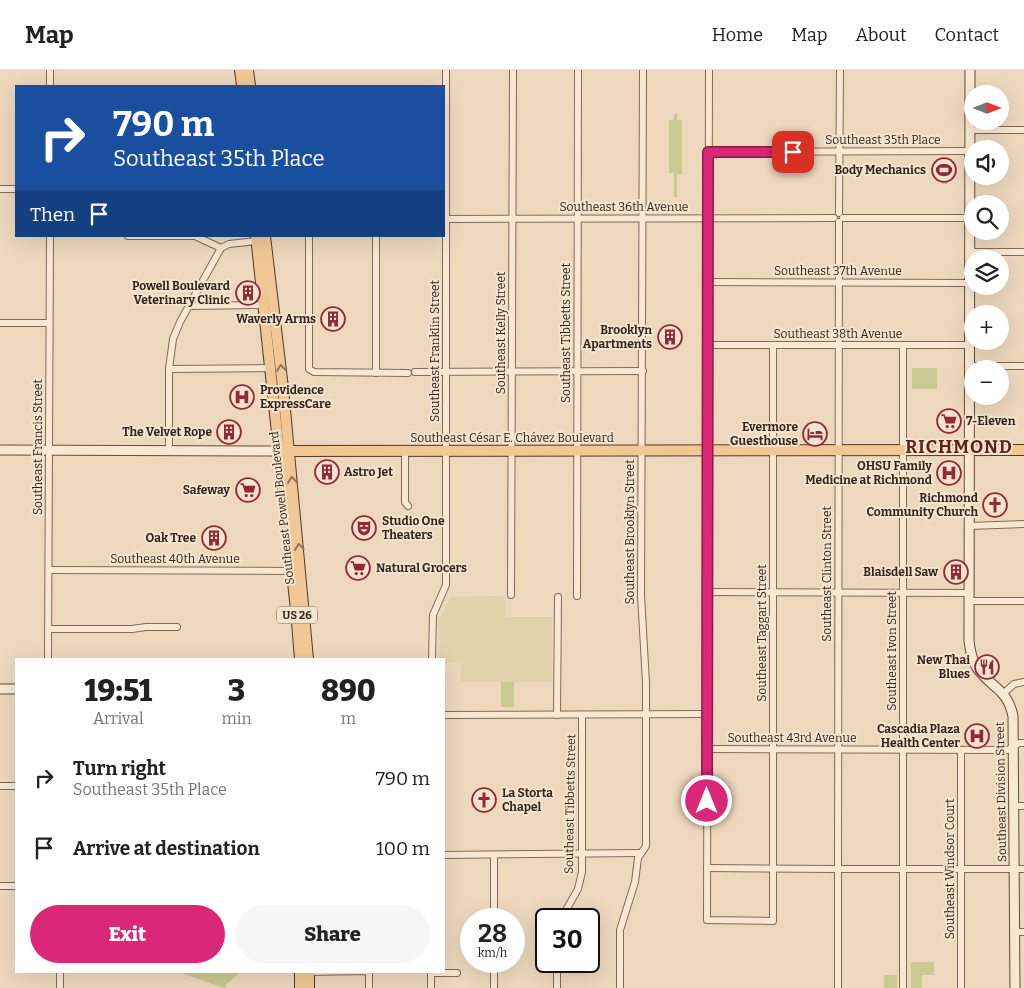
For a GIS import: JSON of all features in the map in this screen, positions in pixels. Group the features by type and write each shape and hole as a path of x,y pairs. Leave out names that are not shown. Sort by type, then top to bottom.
{"main road":[{"path":"240,70 242,85"},
{"path":"248,70 250,85"},
{"name":"Southeast Division Street","path":"970,70 970,85"},
{"name":"Southeast Division Street","path":"970,130 970,140"},
{"name":"Southeast Powell Boulevard","path":"259,238 266,247 271,368 284,451 296,571 308,658"},
{"name":"Southeast Powell Boulevard","path":"259,238 268,305 281,367 284,451"},
{"name":"Southeast Division Street","path":"969,405 969,641 974,662 982,674 1004,694 1013,716 1014,806 1019,869 1019,932 1015,988"},
{"name":"Southeast César E. Chávez Boulevard","path":"0,450 1024,450"},
{"name":"Southeast Powell Boulevard","path":"296,571 300,658"},
{"path":"0,689 15,690"},
{"path":"300,988 305,973"},
{"path":"305,973 309,988"}],"street":[{"path":"50,70 50,85"},
{"name":"Southeast Franklin Street","path":"432,658 433,615 446,584 446,70"},
{"name":"Southeast Kelly Street","path":"512,70 512,595"},
{"name":"Southeast Tibbetts Street","path":"577,596 578,70"},
{"name":"Southeast Brooklyn Street","path":"620,988 620,930 633,891 638,858 646,846 646,714 641,595 644,70"},
{"path":"709,70 707,868 1019,869"},
{"name":"Southeast Clinton Street","path":"838,988 840,70"},
{"path":"1009,130 1024,130"},
{"name":"Southeast 35th Place","path":"708,152 964,151"},
{"path":"0,189 15,189"},
{"name":"Southeast 36th Avenue","path":"445,219 964,218"},
{"name":"Southeast Francis Street","path":"48,658 50,237"},
{"path":"198,237 222,248"},
{"path":"309,237 310,371 376,373 643,372"},
{"path":"376,237 376,373"},
{"path":"169,450 169,368 174,334 222,248 229,244 259,238"},
{"path":"1009,252 1024,252"},
{"name":"Southeast 37th Avenue","path":"708,282 964,283"},
{"path":"188,306 268,305"},
{"path":"0,323 49,323"},
{"name":"Southeast 38th Avenue","path":"708,345 964,344"},
{"name":"Southeast Taggart Street","path":"707,868 707,920 773,921 773,345"},
{"name":"Southeast Ivon Street","path":"903,345 903,988"},
{"path":"1009,366 1024,366"},
{"path":"169,368 271,368"},
{"path":"405,451 405,502 408,506"},
{"path":"969,526 1024,524"},
{"name":"Southeast 40th Avenue","path":"49,570 296,571"},
{"path":"707,592 904,592 1024,601"},
{"path":"557,715 558,597"},
{"path":"49,629 177,627"},
{"path":"1004,694 1014,684 1024,682"},
{"path":"445,715 707,714"},
{"name":"Southeast Tibbetts Street","path":"567,908 578,889 581,879 583,854 582,715"},
{"name":"Southeast 43rd Avenue","path":"707,749 1008,750 1019,744 1024,744"},
{"name":"Southeast Windsor Court","path":"961,750 961,988"},
{"path":"0,786 15,786"},
{"path":"1014,806 1024,806"},
{"path":"445,855 641,853"},
{"path":"494,854 494,908"},
{"path":"0,886 15,886"},
{"path":"60,973 60,988"},
{"path":"369,973 369,988"},
{"path":"431,973 431,988"},
{"path":"445,973 457,973"},
{"path":"494,973 494,988"},
{"path":"556,988 557,973"}],"shaded area":[{"path":"674,114 677,114 677,120 682,120 682,174 677,174 677,197 674,197 674,173 669,173 669,120 674,120"},
{"name":"Body Mechanics","path":"940,159 948,159 948,184 942,184"},
{"path":"912,368 937,368 937,389 912,389"},
{"path":"505,596 506,617 552,617 552,682 461,682 461,663 445,663 445,658 439,658 439,620 451,597"},
{"path":"501,682 514,682 514,707 501,707"},
{"path":"911,962 934,962 934,975 922,975 922,988 911,988"},
{"path":"239,973 226,985 226,988 184,974"},
{"path":"884,975 897,975 897,988 884,988"}],"place":[{"name":"Body Mechanics","path":"944,170"},
{"name":"Powell Boulevard Veterinary Clinic","path":"248,293"},
{"name":"Waverly Arms","path":"333,319"},
{"name":"Brooklyn Apartments","path":"670,337"},
{"name":"Providence ExpressCare","path":"242,397"},
{"name":"7-Eleven","path":"949,421"},
{"name":"The Velvet Rope","path":"229,432"},
{"name":"Evermore Guesthouse","path":"815,434"},
{"name":"Astro Jet","path":"327,472"},
{"name":"OHSU Family Medicine at Richmond","path":"949,473"},
{"name":"Safeway","path":"248,490"},
{"name":"Richmond Community Church","path":"995,505"},
{"name":"Studio One Theaters","path":"364,528"},
{"name":"Oak Tree","path":"214,538"},
{"name":"Natural Grocers","path":"358,568"},
{"name":"Blaisdell Saw","path":"956,572"},
{"name":"New Thai Blues","path":"987,667"},
{"name":"Cascadia Plaza Health Center","path":"977,736"},
{"name":"La Storta Chapel","path":"484,800"}],"district":[{"name":"RICHMOND","path":"959,447"}],"route":[{"path":"707,801 708,152 793,152"}]}
